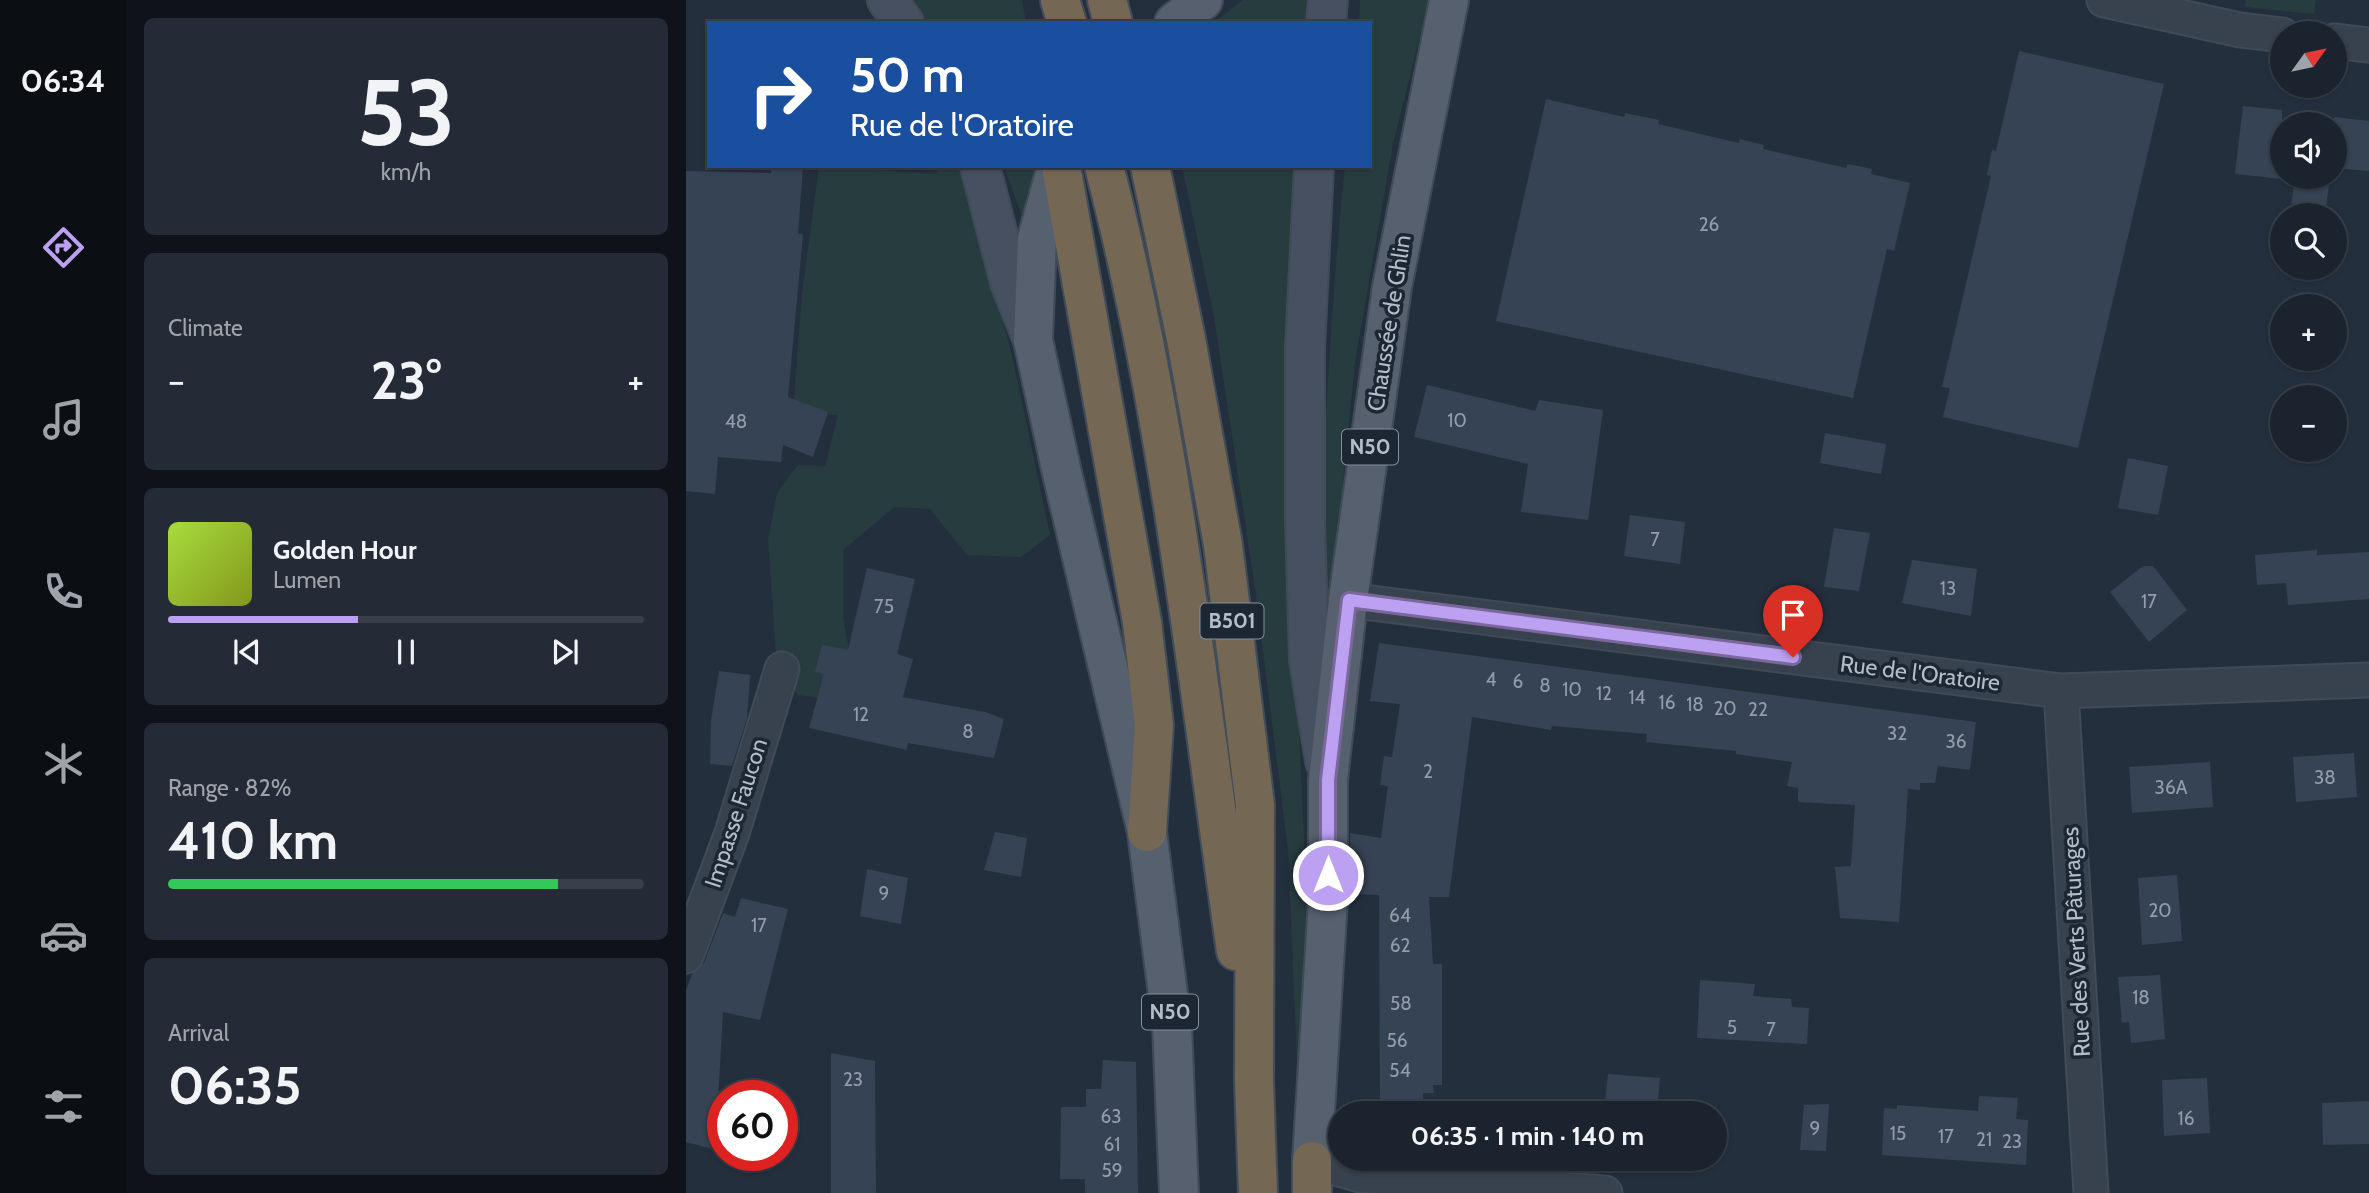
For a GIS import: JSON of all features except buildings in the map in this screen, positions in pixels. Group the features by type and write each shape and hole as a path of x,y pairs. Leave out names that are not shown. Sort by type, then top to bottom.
{"highway":[{"path":"1107,0 1112,21"},
{"path":"1059,168 1142,622 1154,725 1147,832"},
{"name":"B501","path":"1105,168 1116,211 1181,554 1254,1081"},
{"name":"B501","path":"1150,168 1186,339 1223,545 1255,805 1254,1081 1258,1193"}],"main road":[{"path":"1177,21 1203,0"},
{"name":"Chaussée de Ghlin","path":"1312,1177 1328,899 1328,780 1349,600 1392,287 1449,0"},
{"name":"N50","path":"1058,168 1037,239 1033,340 1147,832 1172,1025 1179,1193"}],"street":[{"path":"887,0 903,21"},
{"path":"1326,21 1328,0"},
{"path":"2105,0 2240,30 2270,34"},
{"path":"2347,42 2369,45"},
{"path":"980,168 1010,282 1033,340"},
{"path":"1314,168 1305,348 1305,520 1309,660 1328,780"},
{"name":"Rue de l'Oratoire","path":"1349,600 2061,691 2369,681"},
{"name":"Impasse Faucon","path":"686,956 732,833 782,669"},
{"name":"Rue des Verts Pâturages","path":"2061,691 2091,1193"},
{"path":"1312,1177 1360,1184 1605,1193"}],"green space":[{"path":"907,0 1022,0 1026,21 923,21"},
{"path":"1243,0 1310,0 1309,21 1216,21"},
{"path":"1360,0 1429,0 1393,144 1355,362 1332,596 1319,596 1328,381 1345,168 1372,168 1372,21 1359,21"},
{"path":"2246,0 2316,0 2314,14 2245,7"},
{"path":"819,168 937,174 936,168 962,168 1012,355 1050,535 1021,557 967,555 930,509 894,507 843,550 843,616 849,650 826,699 798,695 777,669 768,539 777,493 798,465 825,466 838,415 793,411 802,294"},
{"path":"1005,168 1036,168 1022,217"},
{"path":"1182,168 1302,168 1288,486 1310,969 1299,1109 1288,849 1255,588 1214,317"}],"route":[{"path":"1328,875 1328,780 1349,600 1793,657"}]}
